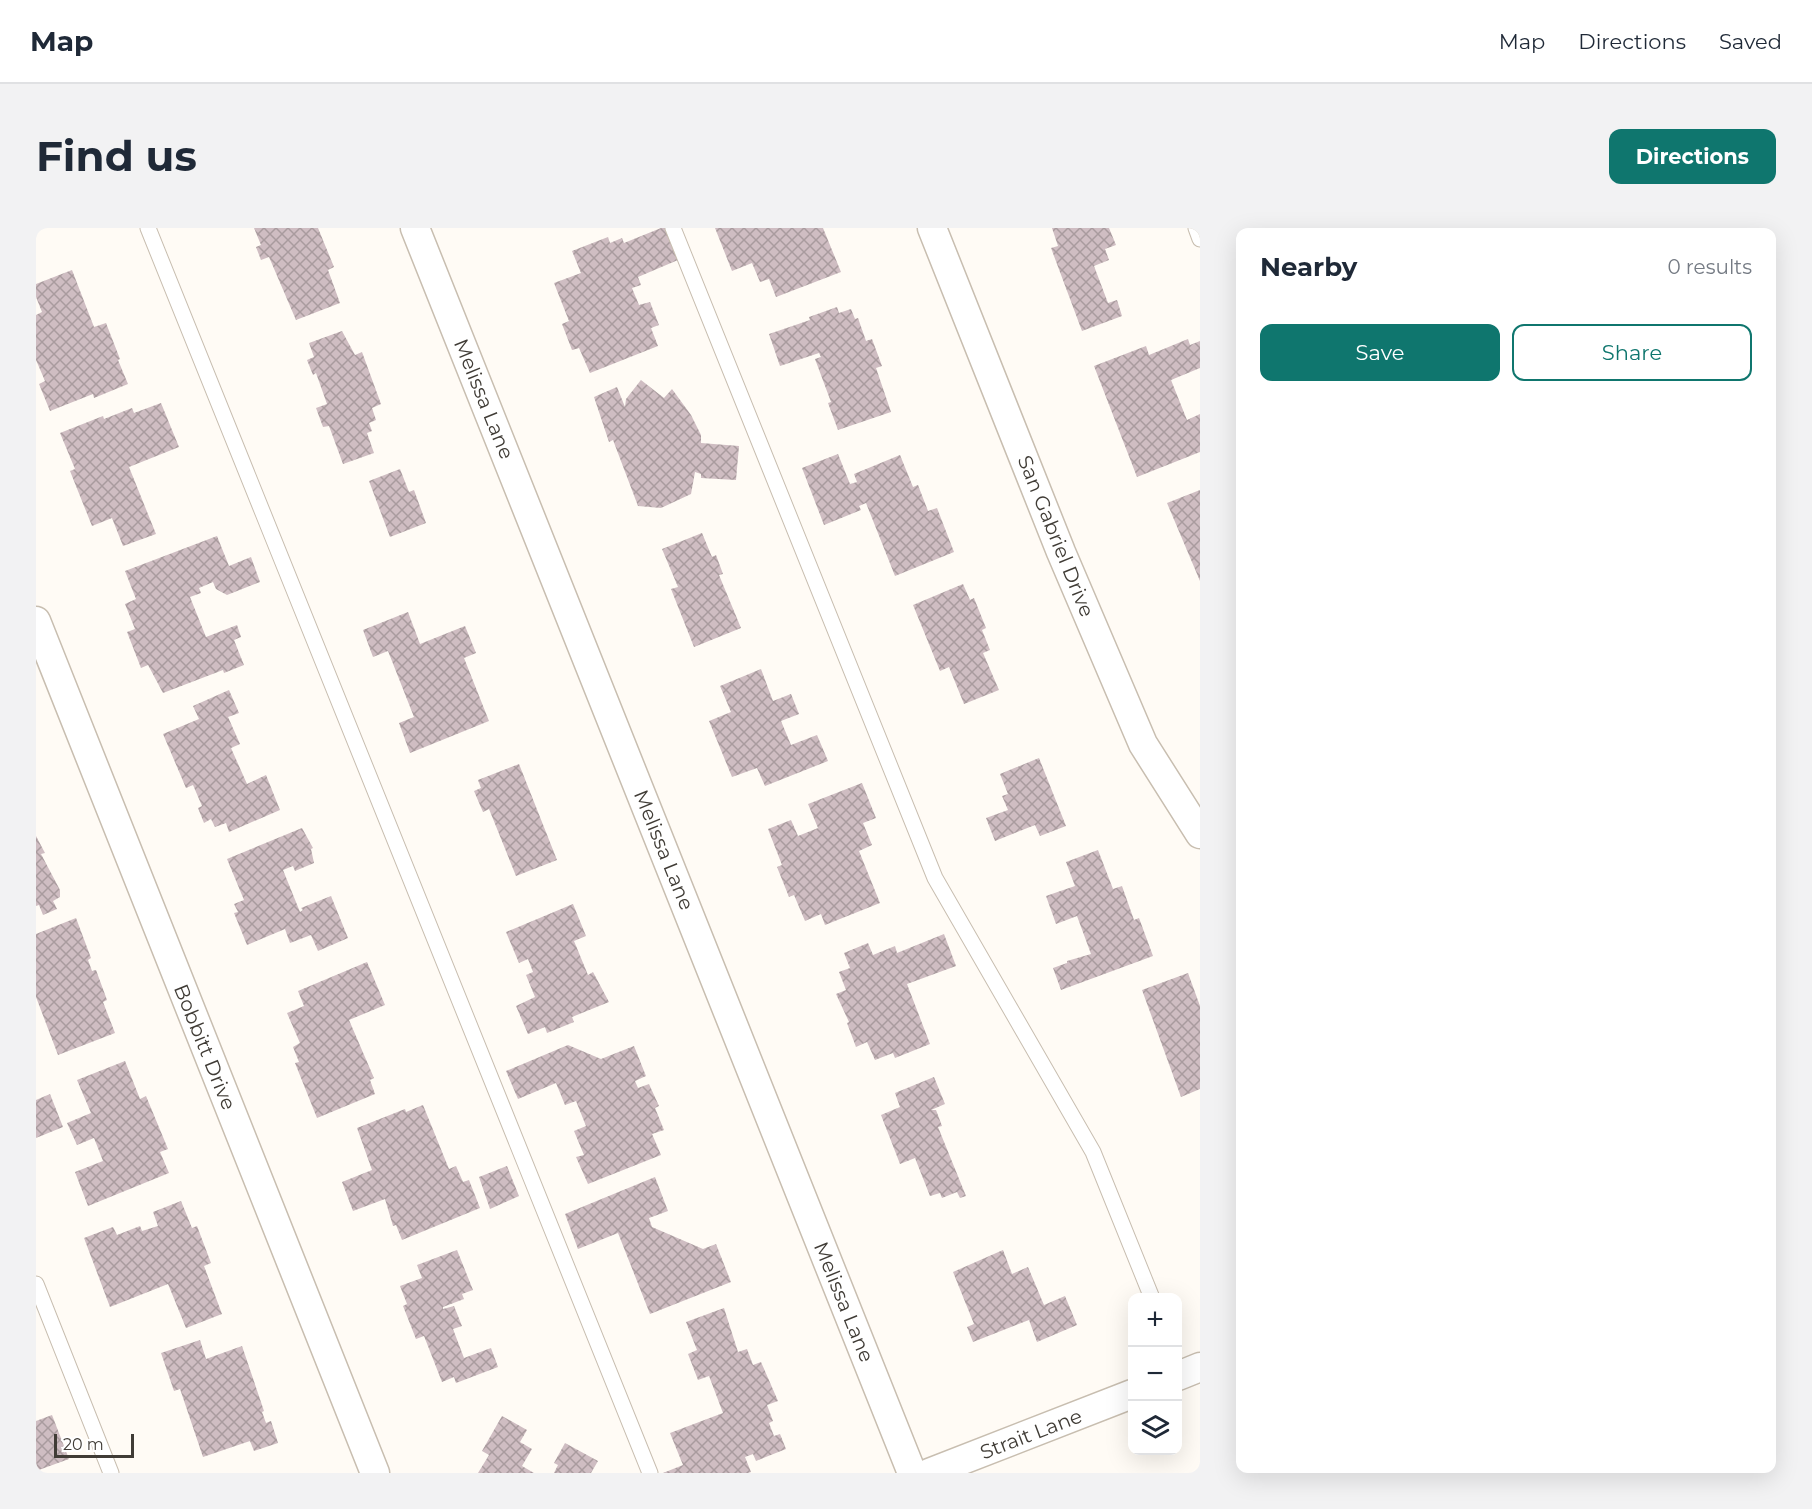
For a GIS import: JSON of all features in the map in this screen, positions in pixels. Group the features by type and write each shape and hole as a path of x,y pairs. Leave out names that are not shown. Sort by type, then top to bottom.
{"street":[{"name":"Melissa Lane","path":"415,228 912,1473"},
{"name":"San Gabriel Drive","path":"932,228 1061,552 1143,744 1200,834"},
{"name":"Bobbitt Drive","path":"36,621 375,1473"},
{"name":"Strait Lane","path":"929,1473 983,1463 1128,1396"}],"lane":[{"path":"148,228 650,1473"},
{"path":"674,228 935,878 1093,1152 1150,1293"},
{"path":"1196,228 1200,239"},
{"path":"36,1284 111,1473"}],"building":[{"path":"254,228 318,228 334,267 328,270 340,303 296,320 269,257 261,260 256,247 261,245"},
{"path":"665,228 678,260 638,277 641,285 632,288 639,305 650,302 659,325 651,328 658,346 590,373 579,348 572,350 562,324 569,321 554,283 581,273 572,251 608,237 610,243 622,238 624,243"},
{"path":"715,228 823,228 841,272 776,297 769,279 760,282 752,263 732,271"},
{"path":"1052,228 1109,228 1116,245 1105,249 1109,260 1094,266 1108,303 1117,300 1122,316 1082,331 1051,248 1058,246"},
{"path":"72,270 94,327 106,323 128,384 94,398 93,394 50,411 39,384 45,381 36,360 36,315 42,312 36,297 36,284"},
{"path":"837,307 839,313 851,309 855,319 858,318 866,341 872,339 882,366 876,368 891,412 838,430 828,403 831,402 815,359 821,357 819,353 780,366 769,334 810,320 809,317"},
{"path":"342,331 355,355 362,352 381,404 372,408 376,420 369,423 372,431 367,433 374,453 343,464 329,426 323,427 316,408 327,404 316,373 313,375 307,360 314,357 309,343"},
{"path":"1188,339 1190,345 1200,341 1200,368 1171,380 1187,420 1200,414 1200,452 1137,477 1094,366 1146,346 1149,355"},
{"path":"641,380 664,398 672,389 691,415 701,435 701,443 739,446 736,480 701,478 701,474 695,472 691,494 661,508 638,506 613,440 609,442 594,397 617,387 625,407 626,399"},
{"path":"161,403 179,447 129,467 156,534 123,546 112,518 92,526 70,471 75,469 60,433 103,416 104,419 132,408 134,413"},
{"path":"838,454 850,484 857,482 854,474 900,455 913,487 918,485 928,511 937,508 954,552 895,576 866,503 859,506 861,510 824,525 802,468"},
{"path":"400,469 409,492 414,490 426,523 390,537 369,481"},
{"path":"1200,490 1200,581 1167,503"},
{"path":"702,533 712,557 716,555 723,574 719,575 741,628 694,647 671,589 678,587 662,549"},
{"path":"217,536 229,566 251,557 260,582 227,595 216,589 213,582 199,588 201,593 190,597 206,637 237,625 241,637 234,640 244,665 224,673 223,670 163,693 148,665 141,668 127,632 135,629 125,604 136,599 125,571"},
{"path":"963,584 970,600 974,598 986,628 982,630 990,650 983,653 999,690 964,704 949,667 940,671 913,605"},
{"path":"408,612 420,644 465,626 476,653 464,658 489,721 410,753 399,723 414,717 388,651 373,657 363,630"},
{"path":"761,669 773,701 791,694 799,714 781,721 791,745 817,735 828,761 765,786 757,768 732,777 709,721 731,712 720,686"},
{"path":"229,690 239,713 228,717 240,744 231,748 247,784 266,775 280,810 229,832 226,823 215,827 211,819 204,823 198,808 202,806 193,785 186,788 163,734 199,719 193,706"},
{"path":"1039,758 1066,826 1040,836 1035,825 995,841 986,818 1008,810 1002,796 1008,794 1000,774"},
{"path":"519,764 557,860 516,876 489,809 483,812 474,791 481,788 478,780"},
{"path":"862,783 876,818 863,823 872,845 859,851 880,903 825,925 821,914 805,921 794,895 789,897 777,867 782,865 768,829 791,820 798,836 818,828 808,804"},
{"path":"302,828 313,848 311,849 314,863 295,871 293,866 283,870 300,912 303,910 301,908 331,896 348,938 318,951 311,935 290,943 285,929 247,945 234,913 238,912 234,904 244,900 227,859"},
{"path":"36,836 45,853 41,854 60,890 60,897 53,901 57,909 43,915 39,905 36,906"},
{"path":"1098,850 1113,889 1122,886 1134,920 1139,918 1153,956 1061,990 1053,968 1091,954 1077,916 1056,924 1046,896 1075,886 1066,862"},
{"path":"573,904 586,936 574,941 588,975 593,972 609,1002 572,1017 574,1022 547,1033 545,1027 528,1034 516,1006 535,997 526,975 533,972 528,959 519,963 506,932"},
{"path":"76,918 91,958 88,960 92,971 96,970 107,1000 103,1002 115,1033 58,1055 36,997 36,934"},
{"path":"944,934 956,966 907,984 930,1044 895,1058 893,1053 875,1060 867,1042 856,1047 847,1023 849,1022 836,994 846,990 839,972 850,968 844,953 868,943 873,955 895,946 897,953"},
{"path":"367,962 385,1005 349,1020 374,1078 370,1080 375,1094 317,1118 295,1063 299,1062 293,1047 300,1043 287,1013 304,1006 298,991"},
{"path":"1188,973 1200,1006 1200,1089 1181,1097 1142,990"},
{"path":"568,1045 601,1059 634,1046 646,1076 635,1081 638,1088 649,1084 659,1106 655,1108 664,1130 652,1134 661,1155 588,1184 576,1157 584,1155 574,1131 586,1126 576,1101 565,1105 556,1083 518,1099 506,1071"},
{"path":"125,1061 140,1099 146,1096 168,1149 160,1152 169,1173 88,1206 75,1172 103,1161 94,1138 77,1145 67,1123 91,1113 77,1080"},
{"path":"934,1077 945,1104 931,1110 936,1110 942,1126 938,1127 966,1196 960,1198 957,1192 942,1198 940,1193 930,1196 915,1158 900,1164 881,1115 900,1107 895,1093"},
{"path":"50,1094 63,1127 36,1138 36,1100"},
{"path":"423,1105 449,1169 456,1166 463,1182 469,1180 480,1208 402,1240 396,1225 393,1226 385,1199 353,1211 342,1182 372,1170 357,1128 405,1109 406,1112"},
{"path":"507,1166 519,1196 490,1209 479,1177"},
{"path":"655,1177 668,1211 649,1218 652,1227 703,1249 716,1244 731,1282 650,1314 618,1233 578,1249 565,1214"},
{"path":"181,1201 192,1228 197,1226 211,1263 204,1266 222,1314 186,1328 168,1284 110,1307 84,1238 113,1227 117,1235 140,1226 142,1231 158,1226 153,1212"},
{"path":"457,1250 473,1290 462,1294 464,1299 443,1307 443,1309 454,1306 462,1326 453,1329 464,1358 491,1348 498,1367 456,1383 454,1377 442,1382 424,1336 416,1339 403,1306 407,1304 400,1286 422,1278 417,1265"},
{"path":"1003,1250 1012,1274 1028,1267 1044,1305 1065,1296 1077,1325 1037,1342 1029,1320 973,1342 967,1327 974,1324 953,1272"},
{"path":"724,1308 738,1352 747,1349 753,1365 761,1362 778,1401 767,1405 773,1421 769,1423 774,1436 780,1434 786,1449 756,1461 753,1454 745,1457 751,1472 748,1473 663,1473 683,1465 670,1433 723,1413 709,1376 698,1380 688,1354 697,1350 686,1322"},
{"path":"200,1340 206,1359 242,1346 266,1423 271,1421 278,1443 254,1451 250,1441 203,1457 180,1389 174,1391 161,1353"},
{"path":"52,1415 69,1459 36,1471 36,1421"},
{"path":"502,1416 527,1430 520,1442 532,1449 522,1466 534,1473 478,1473 489,1455 482,1451"},
{"path":"565,1443 598,1461 591,1473 554,1473 558,1465 554,1463"}]}
